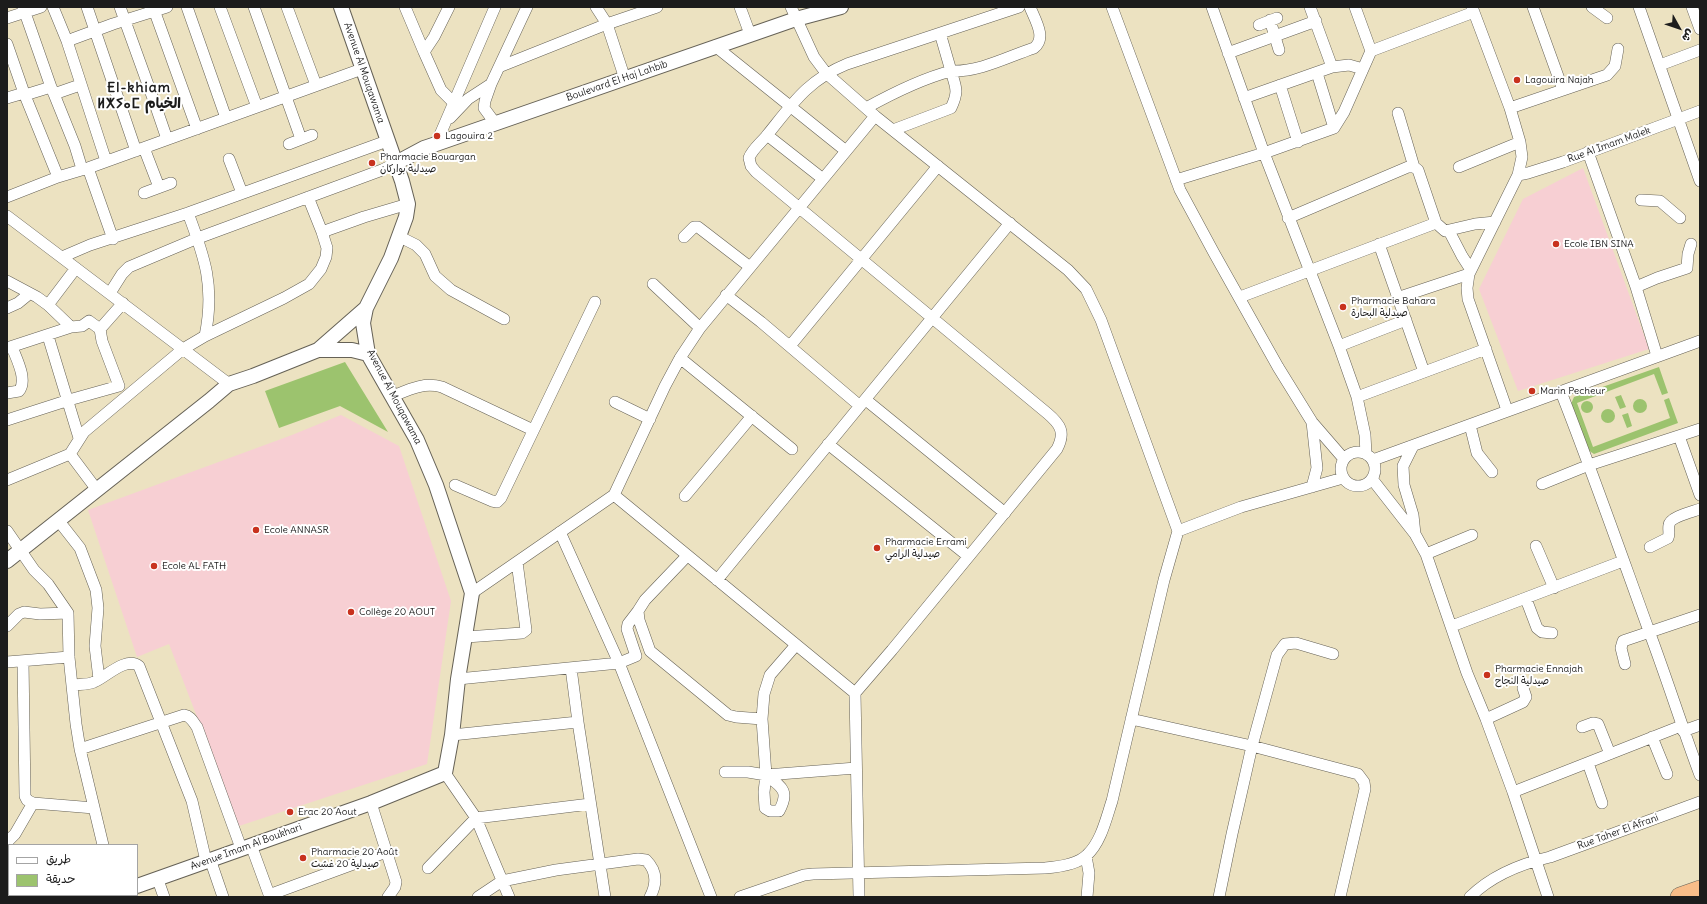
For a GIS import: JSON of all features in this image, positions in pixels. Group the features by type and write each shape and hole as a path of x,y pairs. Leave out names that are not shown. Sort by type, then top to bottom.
{"highway":[{"path":"1680,897 1700,890"}],"street":[{"path":"7,18 24,10 41,7"},
{"path":"53,7 67,42 106,161"},
{"path":"87,7 140,149 159,187"},
{"path":"120,7 156,104 167,139"},
{"path":"67,42 153,9 167,7"},
{"path":"187,7 226,118"},
{"path":"220,7 257,107"},
{"path":"254,7 302,139"},
{"path":"288,7 316,85"},
{"name":"Avenue Al Mouqawama","path":"341,7 396,163 408,204 400,237 383,276 366,308 363,323 368,354 417,440 436,485 472,593 458,679 452,735 445,773"},
{"path":"405,7 441,90 454,103"},
{"path":"436,144 496,7"},
{"path":"496,123 484,108 491,84 527,7"},
{"path":"596,7 607,24 625,79"},
{"path":"740,7 750,34"},
{"name":"Boulevard El Haj Lahbib","path":"396,163 436,144 750,34 794,13 841,7"},
{"path":"859,897 855,693 1057,449 1062,438 1061,430 1058,424 1047,413 862,258 798,208 751,166 749,158 789,107 808,87 826,74 847,64 1019,7"},
{"path":"866,108 903,88 929,77 951,70 967,71 979,68 1039,45 1041,42 1040,34 1030,7"},
{"path":"1112,7 1176,180 1214,253 1278,367 1312,422 1344,459"},
{"path":"1212,7 1288,218 1339,346 1357,397 1369,457 1375,470 1372,479 1364,485 1355,486 1346,482 1343,478 1341,468 1344,459 1351,453 1361,452 1369,457 1413,446 1507,410 1561,392 1700,341"},
{"path":"1310,7 1332,67"},
{"path":"1176,180 1298,142 1334,128 1344,112 1371,51 1355,7"},
{"path":"1533,7 1563,90"},
{"path":"1592,7 1607,18"},
{"path":"1639,7 1649,39 1660,65 1699,175"},
{"path":"1692,7 1700,29"},
{"path":"424,52 434,37 448,8"},
{"path":"499,67 607,24 652,8"},
{"path":"153,9 197,129"},
{"path":"24,10 53,91 113,239"},
{"path":"1371,51 1473,10 1510,108 1520,142 1522,157 1518,175 1470,272 1467,288 1468,299 1507,410"},
{"path":"740,897 804,875 820,873 1045,868 1068,864 1086,856 1094,846 1106,820 1164,580 1178,531 1113,350 1093,301 1078,280 1010,223 875,116 826,74 814,57 794,13"},
{"path":"1269,21 1279,50"},
{"path":"1228,53 1316,21"},
{"path":"893,130 951,108 957,96 940,33"},
{"path":"7,44 24,94 58,177"},
{"path":"715,46 789,107 846,151"},
{"path":"1510,108 1600,78 1612,71 1616,66 1618,49"},
{"path":"1660,65 1700,50"},
{"path":"1244,98 1332,67 1349,65 1363,69"},
{"path":"7,197 58,177 85,169 362,69"},
{"path":"1317,73 1334,128"},
{"path":"446,122 468,99 491,84"},
{"path":"7,98 80,85"},
{"path":"1280,85 1298,142"},
{"name":"Rue Al Imam Malek","path":"1518,175 1528,173 1588,152 1700,111"},
{"path":"1398,113 1414,167 1418,170 1436,223 1445,231 1467,225 1495,222"},
{"path":"472,593 614,495 680,358 700,328 875,116"},
{"path":"289,144 312,134"},
{"path":"767,135 823,178"},
{"path":"62,257 90,245 113,239 188,213 387,141"},
{"path":"1459,167 1520,142"},
{"path":"1588,152 1636,287 1658,356"},
{"path":"229,159 242,193"},
{"path":"110,293 122,274 129,267 198,238 382,170 396,163"},
{"path":"790,346 938,166"},
{"path":"1288,218 1408,167 1414,167"},
{"path":"144,193 171,183"},
{"path":"7,480 70,454 79,438 134,389 184,349 205,336 284,298 309,284 317,277 326,257 327,248 308,197"},
{"path":"1641,200 1660,201 1680,218"},
{"path":"322,232 364,217 408,204"},
{"path":"188,213 205,258 210,292 209,313 205,336"},
{"path":"7,216 229,384"},
{"path":"717,580 828,444 934,318 1010,223"},
{"path":"1240,297 1436,223"},
{"path":"684,237 694,227 698,228 750,267"},
{"path":"1449,230 1470,272"},
{"path":"400,237 416,245 425,254 435,276 451,290 504,319"},
{"path":"1379,244 1424,372"},
{"path":"1636,287 1687,268 1688,254 1692,244"},
{"path":"48,305 76,268"},
{"path":"1397,298 1470,272"},
{"path":"7,281 37,297 72,327"},
{"path":"653,284 700,328"},
{"path":"7,308 18,303 30,294"},
{"path":"726,295 1005,513"},
{"path":"455,485 497,502 501,498 594,302"},
{"path":"100,329 123,303"},
{"path":"7,561 229,384 318,350 366,308"},
{"path":"1339,346 1406,320"},
{"path":"7,393 19,391 22,386 22,378 9,347 48,336 72,327 82,326 89,321 100,329 110,363 119,386"},
{"path":"48,336 69,400 79,438"},
{"path":"1357,397 1486,349"},
{"path":"318,350 352,350 368,354"},
{"path":"680,358 792,449"},
{"path":"393,396 418,386 434,385 534,430"},
{"path":"7,420 119,386 134,389"},
{"path":"1561,392 1650,633 1682,728 1700,775"},
{"path":"615,402 650,419"},
{"path":"685,496 752,416"},
{"path":"1312,422 1317,468 1312,487"},
{"path":"1470,425 1477,453 1492,472"},
{"path":"1542,484 1589,465 1700,429"},
{"path":"1679,436 1700,495"},
{"path":"828,444 968,556"},
{"path":"1413,446 1403,466 1404,485 1413,515 1415,534"},
{"path":"70,454 97,490"},
{"path":"1178,531 1235,509 1343,478"},
{"path":"1372,479 1415,534 1426,554 1467,673 1486,718 1513,792 1548,897"},
{"path":"614,495 855,693"},
{"path":"1650,547 1668,538 1668,526 1672,519 1700,509"},
{"path":"58,520 80,548 96,590 98,608 96,650 99,679"},
{"path":"7,531 21,549 34,570 48,584 68,613 68,657 76,724 80,749 103,844"},
{"path":"560,532 619,663 711,897"},
{"path":"1426,554 1472,535"},
{"path":"1536,546 1554,588"},
{"path":"636,656 628,629 628,624 645,600 687,556"},
{"path":"1452,626 1623,561"},
{"path":"466,637 522,633 526,630 517,562"},
{"path":"1526,599 1537,628 1542,632 1552,633"},
{"path":"638,611 639,620 650,651 728,715 762,719"},
{"path":"7,626 19,614 24,612 40,614 68,613"},
{"path":"1625,664 1621,650 1622,642 1700,615"},
{"path":"1219,897 1252,746 1272,668 1280,649 1285,644 1292,642 1333,654"},
{"path":"766,775 762,719 764,694 770,675 796,645"},
{"path":"458,679 619,663 650,651"},
{"path":"7,662 68,657"},
{"path":"23,661 25,796 27,800 33,803 94,808"},
{"path":"72,685 88,684 114,669 130,663 135,664 141,672 192,801 208,860 223,897"},
{"path":"571,668 605,897"},
{"path":"1486,718 1523,702 1526,697 1523,688"},
{"path":"80,749 184,716 191,718 246,846 270,896 386,852"},
{"path":"1131,719 1252,746 1358,774 1362,778 1365,789 1340,897"},
{"path":"452,735 578,722"},
{"path":"1582,727 1592,722 1598,724 1610,754"},
{"path":"1513,792 1652,737 1682,728 1700,725"},
{"path":"1652,737 1667,774"},
{"path":"1588,763 1602,803"},
{"path":"725,772 748,772 766,775 856,768"},
{"path":"445,773 476,818 509,897"},
{"name":"Avenue Imam Al Boukhari","path":"138,886 158,880 246,846 371,803 445,773"},
{"name":"Rue Taher El Afrani","path":"1470,897 1494,877 1535,860 1550,856 1700,802"},
{"path":"7,842 15,834 33,803"},
{"path":"371,803 396,882 395,887 388,897"},
{"path":"428,868 476,818 590,804"},
{"path":"1086,856 1089,868 1087,897"},
{"path":"478,897 502,881 556,870 646,860 652,865 656,878 654,890 650,897"},
{"path":"158,880 164,897"}],"shaded area":[{"name":"Ecole IBN SINA","path":"1583,168 1649,349 1518,391 1479,289 1523,199"},
{"name":"Collège 20 AOUT","path":"341,415 399,446 451,601 427,764 239,826 169,644 137,657 88,510 292,435"}],"green space":[{"path":"345,362 388,432 340,406 279,428 265,391"},
{"path":"1659,367 1668,393 1662,395 1654,374 1577,403 1593,447 1670,418 1664,400 1669,398 1678,423 1594,454 1588,450 1571,404 1574,397"},
{"path":"1621,395 1626,407 1620,409 1615,397"},
{"path":"1637,399 1643,399 1647,403 1647,409 1643,413 1637,413 1633,409 1633,403"},
{"path":"1585,401 1589,401 1593,407 1589,413 1585,413 1581,409 1581,405"},
{"path":"1608,409 1613,411 1615,416 1613,421 1608,423 1603,421 1601,416 1603,411"},
{"path":"1628,413 1632,426 1627,428 1622,415"}],"place":[{"name":"Lagouira Najah","path":"1517,80"},
{"name":"Lagouira 2","path":"437,136"},
{"name":"Pharmacie Bouargan صيدلية بواركان","path":"372,163"},
{"name":"Ecole IBN SINA","path":"1556,244"},
{"name":"Pharmacie Bahara صيدلية البحارة","path":"1343,307"},
{"name":"Marin Pecheur","path":"1532,391"},
{"name":"Ecole ANNASR","path":"256,530"},
{"name":"Pharmacie Errami صيدلية الرامي","path":"877,548"},
{"name":"Ecole AL FATH","path":"154,566"},
{"name":"Collège 20 AOUT","path":"351,612"},
{"name":"Pharmacie Ennajah صيدلية النجاح","path":"1487,675"},
{"name":"Erac 20 Aout","path":"290,812"},
{"name":"Pharmacie 20 Août صيدلية 20 غشت","path":"303,858"}],"district":[{"name":"El-khiam ⵍⵅⵢⴰⵎ الخيام","path":"139,96"}]}
